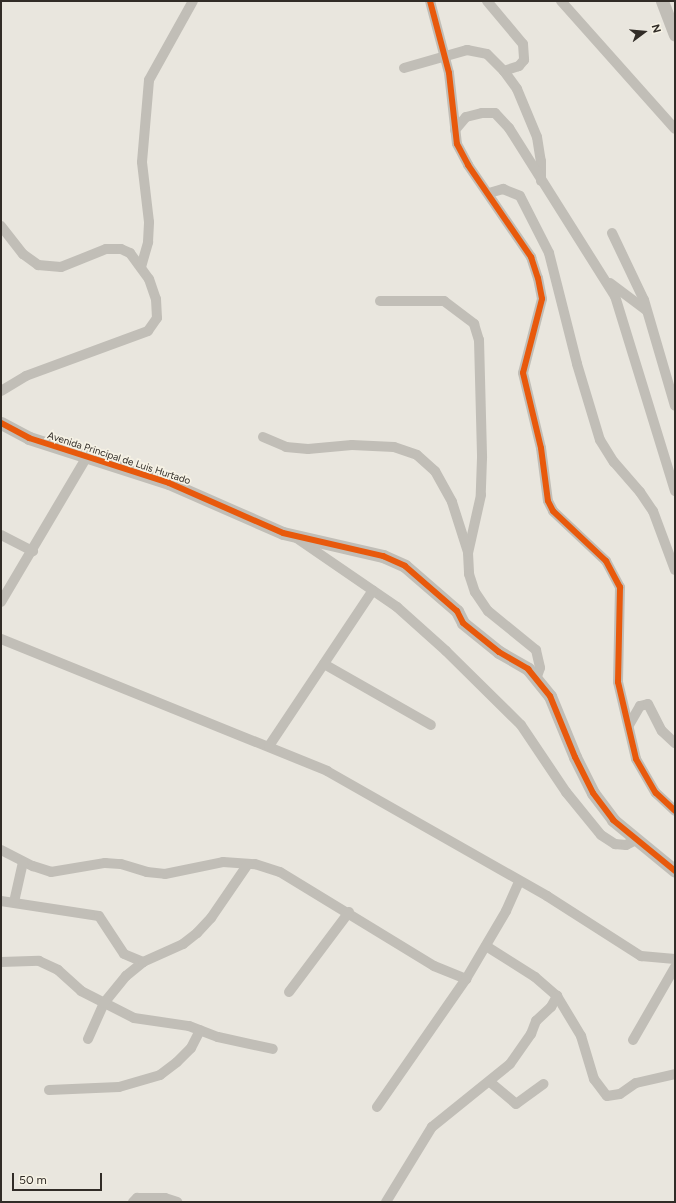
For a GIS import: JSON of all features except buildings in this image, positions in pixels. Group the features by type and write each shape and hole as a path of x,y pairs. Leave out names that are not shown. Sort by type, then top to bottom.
{"street":[{"path":"141,267 148,242 149,222 142,162 149,80 193,1"},
{"path":"430,1 445,57 457,144 468,164 531,256 542,298 523,373 542,448 548,500 553,511 606,561 620,587 618,682 636,759 656,793 675,811"},
{"path":"487,1 523,44 524,60 519,66 504,71"},
{"path":"561,1 675,129"},
{"path":"662,1 675,35"},
{"path":"404,68 467,50 487,54 504,71 517,90 537,137 541,161 541,180"},
{"path":"455,130 466,117 482,113 494,114 509,128 615,296 631,342 675,492"},
{"path":"489,193 503,190 520,196 549,253 577,364 600,440 614,462 640,492 653,511 675,570"},
{"path":"1,226 23,254 38,265 61,267 97,250 113,248 130,253 149,279 156,299 157,318 148,330 26,376 1,391"},
{"path":"612,233 646,310 675,406"},
{"path":"605,280 646,310"},
{"path":"380,301 444,302 474,324 479,340 482,458 481,496 468,554"},
{"name":"Avenida Principal de Luis Hurtado","path":"1,423 29,438 86,458 170,483 294,536 383,556 405,566 457,611 463,624 499,652 528,670 550,696 575,757 593,793 613,820 675,871"},
{"path":"263,437 286,447 308,449 366,445 394,447 417,455 435,471 452,502 468,554 469,574 475,592 488,611 536,650 540,668 536,680"},
{"path":"1,602 33,551 86,458"},
{"path":"1,535 33,551"},
{"path":"294,536 397,607 446,651 521,725 566,792 602,834 615,844 626,844 636,840"},
{"path":"269,746 373,590"},
{"path":"1,640 327,770 519,882 641,956 675,960"},
{"path":"324,664 431,725"},
{"path":"629,725 640,706 648,704 662,731 675,743"},
{"path":"1,850 23,862 51,872 105,863 121,864 147,872 165,874 223,862 248,864 280,872 349,912 434,966 466,980"},
{"path":"14,902 23,862"},
{"path":"88,1039 104,1003 126,976 143,962 183,944 197,933 211,918 248,864"},
{"path":"378,1107 466,980 486,946 519,882"},
{"path":"1,901 99,916 124,954 143,962"},
{"path":"289,992 349,912"},
{"path":"486,946 535,977 557,996 582,1036 594,1079 607,1096 620,1094 636,1083 675,1074"},
{"path":"1,962 39,961 58,970 81,992 134,1018 189,1026 218,1037 273,1049"},
{"path":"632,1040 675,967"},
{"path":"386,1202 432,1127 490,1082 510,1064 531,1034 536,1021 551,1007 557,996"},
{"path":"49,1090 119,1087 160,1075 177,1062 190,1048 200,1030"},
{"path":"490,1082 516,1104 544,1084"},
{"path":"133,1202 137,1198 164,1198 177,1202"}],"cycle path":[{"path":"430,1 449,73 457,144 468,165 531,257 538,278 542,299 523,373 541,448 548,501 553,511 606,561 620,587 618,682 636,759 656,793 675,811"},
{"path":"1,423 29,438 169,483 283,533 383,556 405,566 457,611 463,623 499,652 528,669 550,696 575,757 593,793 613,820 675,871"}]}
